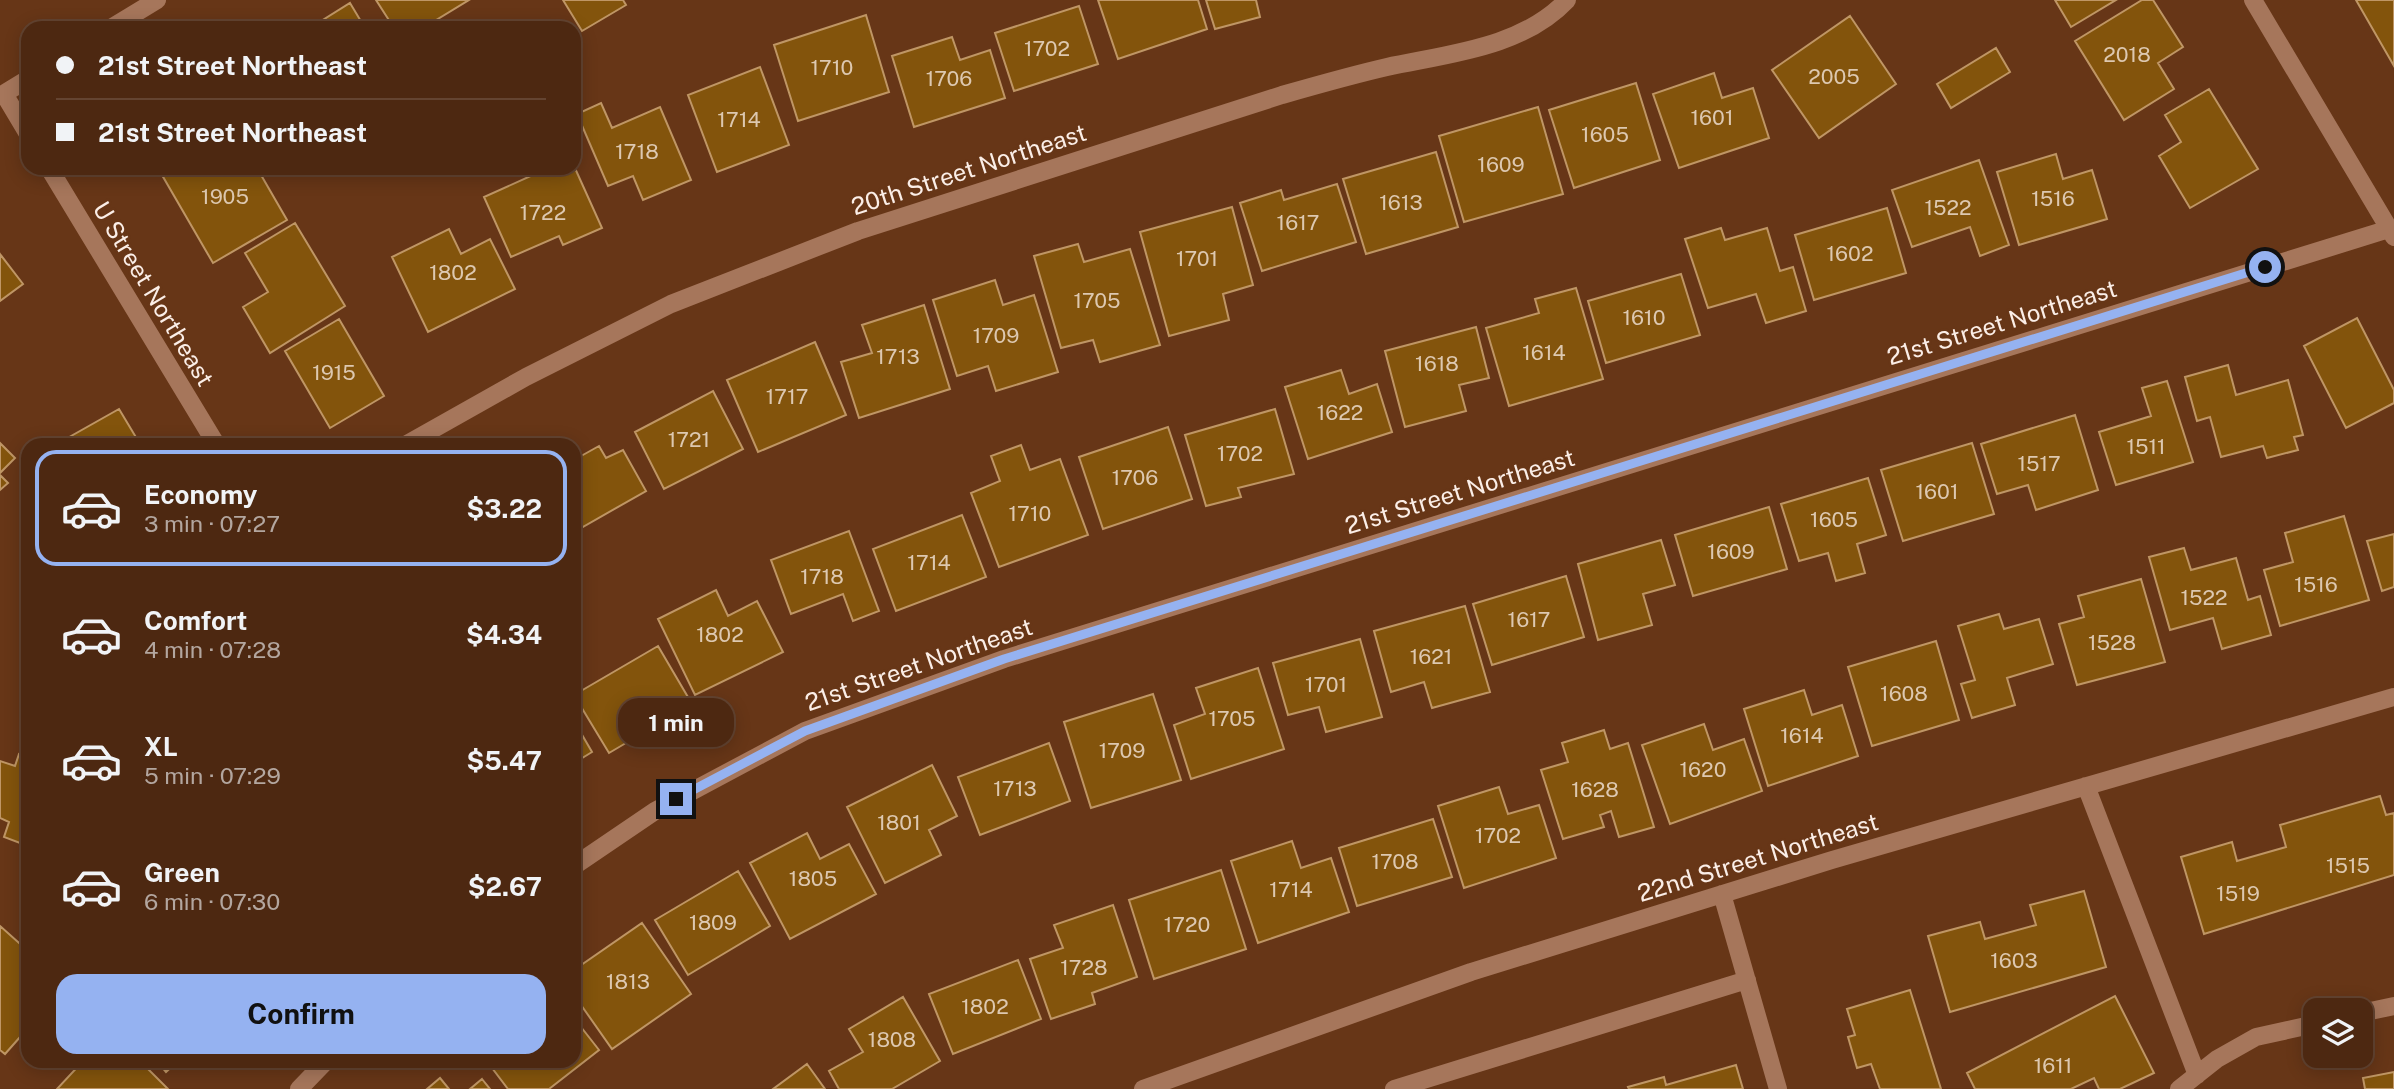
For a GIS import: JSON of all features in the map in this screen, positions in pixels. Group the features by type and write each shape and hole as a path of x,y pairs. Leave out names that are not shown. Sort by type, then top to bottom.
{"street":[{"path":"122,21 157,0"},
{"name":"20th Street Northeast","path":"418,438 526,377 671,304 858,231 1282,94 1506,39 1536,24 1567,0"},
{"path":"2253,0 2391,233"},
{"path":"21,83 2,95 21,124"},
{"name":"U Street Northeast","path":"53,175 212,438"},
{"name":"21st Street Northeast","path":"581,861 654,811 805,731 1004,659 2391,233"},
{"name":"22nd Street Northeast","path":"1143,1089 1471,972 1722,894 2394,696"},
{"path":"2086,786 2197,1074"},
{"path":"1722,894 1778,1089"},
{"path":"1394,1089 1747,980"},
{"path":"2373,1010 2394,1006"},
{"path":"2179,1089 2217,1059 2256,1037 2303,1027"},
{"path":"299,1089 319,1068"}],"building":[{"path":"376,0 469,0 434,21 390,21"},
{"path":"563,0 623,0 626,5 582,31 581,21 576,21"},
{"path":"1098,0 1198,0 1207,29 1118,59"},
{"path":"1206,0 1256,0 1260,17 1215,29"},
{"path":"2055,0 2116,0 2071,27"},
{"path":"2142,0 2153,0 2183,47 2158,63 2174,89 2124,120 2075,41"},
{"path":"2356,0 2394,0 2394,66"},
{"path":"350,3 361,21 321,21"},
{"path":"1079,6 1098,64 1014,91 995,33"},
{"path":"866,15 889,92 798,121 774,45"},
{"path":"1850,16 1896,84 1819,138 1772,70"},
{"path":"952,37 960,60 990,50 1005,98 914,127 892,56"},
{"path":"1996,48 2010,72 1951,108 1937,84"},
{"path":"760,67 789,145 717,172 688,95"},
{"path":"1714,73 1722,98 1753,88 1769,138 1679,168 1653,94"},
{"path":"1636,83 1660,160 1574,188 1549,110"},
{"path":"2209,89 2258,169 2190,208 2159,156 2181,142 2165,115"},
{"path":"601,103 612,128 660,107 691,180 643,200 633,176 608,186 581,123 581,112"},
{"path":"1538,107 1563,194 1464,222 1439,136"},
{"path":"1436,152 1458,227 1366,254 1343,179"},
{"path":"2056,154 2063,179 2092,170 2107,219 2019,245 1997,172"},
{"path":"1979,160 2009,245 1980,256 1970,227 1912,247 1892,190"},
{"path":"162,175 261,175 287,220 213,263"},
{"path":"533,175 578,175 602,228 563,245 559,236 511,257 484,197"},
{"path":"1337,184 1356,242 1262,271 1240,203 1281,190 1284,200"},
{"path":"1232,207 1253,285 1223,294 1229,320 1169,336 1140,232"},
{"path":"1887,208 1906,273 1814,300 1795,235"},
{"path":"295,223 345,306 270,353 243,307 268,292 245,253"},
{"path":"1721,228 1725,240 1767,228 1780,271 1793,267 1806,311 1766,323 1756,294 1708,308 1685,239"},
{"path":"449,229 461,254 490,239 515,289 428,332 392,257"},
{"path":"1078,244 1084,262 1130,249 1160,345 1100,362 1093,340 1061,348 1034,256"},
{"path":"0,254 23,284 0,301"},
{"path":"1681,274 1700,335 1606,363 1588,301"},
{"path":"995,280 1003,305 1034,295 1058,372 996,391 988,366 957,376 933,300"},
{"path":"1576,288 1603,379 1509,406 1486,328 1539,313 1535,299"},
{"path":"924,305 950,389 859,418 841,362 872,353 862,325"},
{"path":"2357,318 2394,390 2394,403 2346,428 2304,346"},
{"path":"339,319 384,396 330,428 285,351"},
{"path":"1476,327 1489,378 1459,385 1466,411 1405,427 1385,351"},
{"path":"815,342 846,415 758,452 727,380"},
{"path":"2228,365 2236,395 2288,380 2303,435 2294,437 2298,450 2267,458 2263,446 2221,457 2210,417 2197,421 2185,377"},
{"path":"1341,370 1349,394 1377,384 1392,432 1308,459 1285,387"},
{"path":"2167,381 2193,462 2116,485 2099,432 2151,416 2142,388"},
{"path":"713,391 743,449 664,489 635,432"},
{"path":"119,409 136,438 68,438"},
{"path":"1275,409 1294,474 1238,488 1241,497 1206,506 1185,435"},
{"path":"2075,415 2098,490 2036,510 2028,485 1997,494 1981,444"},
{"path":"1168,427 1192,499 1103,529 1079,457"},
{"path":"0,443 15,458 0,473"},
{"path":"1972,443 1994,514 1903,541 1881,470"},
{"path":"1021,445 1030,470 1060,459 1088,535 999,567 971,493 1000,481 991,456"},
{"path":"599,446 606,458 623,450 646,491 581,528 581,456"},
{"path":"0,475 8,483 0,490"},
{"path":"1868,478 1886,535 1857,544 1865,573 1836,581 1828,553 1799,561 1781,504"},
{"path":"1769,507 1787,569 1693,596 1675,535"},
{"path":"962,515 986,577 896,611 873,549"},
{"path":"2344,516 2369,600 2280,626 2264,570 2293,562 2285,533"},
{"path":"849,531 879,611 853,621 843,594 791,614 771,560"},
{"path":"2394,534 2394,587 2382,591 2367,541"},
{"path":"1661,540 1675,585 1643,594 1652,625 1598,640 1578,564"},
{"path":"2184,548 2191,570 2236,558 2248,600 2260,596 2271,635 2222,649 2213,618 2170,630 2149,557"},
{"path":"1566,576 1584,637 1492,665 1473,604"},
{"path":"2141,579 2165,662 2077,685 2059,624 2084,617 2078,596"},
{"path":"716,590 728,616 757,601 783,652 695,695 658,619"},
{"path":"1465,606 1490,692 1432,708 1424,682 1391,692 1374,631"},
{"path":"1999,614 2004,629 2039,619 2053,664 2007,678 2015,705 1972,718 1961,684 1975,680 1958,626"},
{"path":"1360,639 1382,717 1326,732 1319,707 1288,715 1273,663"},
{"path":"1936,641 1959,720 1872,746 1848,667"},
{"path":"658,646 692,704 609,753 581,707 581,691"},
{"path":"1258,668 1284,749 1191,779 1174,725 1205,714 1196,688"},
{"path":"1804,690 1812,715 1842,705 1858,756 1768,786 1744,709"},
{"path":"1153,694 1181,780 1091,808 1064,722"},
{"path":"1704,724 1713,750 1744,739 1762,791 1670,824 1642,745"},
{"path":"1604,730 1610,749 1628,743 1654,827 1619,837 1611,811 1600,815 1604,827 1563,839 1541,770 1568,762 1562,743"},
{"path":"581,733 592,752 581,759"},
{"path":"1049,743 1070,801 980,835 958,777"},
{"path":"21,755 21,843 4,837 9,822 0,818 0,761 15,766"},
{"path":"932,765 957,816 929,830 941,855 885,883 847,807"},
{"path":"1499,787 1508,814 1539,805 1556,858 1464,888 1438,806"},
{"path":"2380,796 2386,815 2394,813 2394,875 2204,934 2181,857 2232,842 2237,861 2286,847 2280,825"},
{"path":"1433,819 1452,877 1357,906 1339,848"},
{"path":"807,833 820,859 849,844 876,894 790,939 750,863"},
{"path":"1292,841 1301,868 1331,858 1349,912 1258,943 1231,861"},
{"path":"1221,870 1246,949 1154,979 1129,900"},
{"path":"738,871 770,926 688,975 655,920"},
{"path":"2084,891 2106,967 1950,1012 1928,936 1980,922 1985,939 2036,925 2030,905"},
{"path":"1113,905 1137,977 1092,993 1095,1004 1051,1019 1030,959 1063,948 1054,925"},
{"path":"642,923 691,994 612,1049 581,1005 581,965"},
{"path":"0,926 21,945 21,1036 5,1054 0,1050"},
{"path":"1018,960 1041,1019 953,1054 929,994"},
{"path":"1910,990 1941,1089 1880,1089 1871,1064 1857,1068 1848,1037 1855,1035 1847,1009"},
{"path":"2115,996 2154,1073 2120,1089 2099,1089 2094,1078 2071,1089 1975,1089 1967,1073"},
{"path":"903,997 940,1061 892,1089 839,1089 829,1071 863,1052 849,1029"},
{"path":"581,1027 599,1050 581,1064"},
{"path":"807,1064 825,1089 773,1089"},
{"path":"1736,1065 1743,1089 1628,1087 1664,1077 1666,1085"},
{"path":"77,1068 147,1068 168,1089 57,1089"},
{"path":"492,1068 576,1068 549,1089 508,1089"},
{"path":"2394,1072 2394,1089 2365,1089 2363,1078"},
{"path":"440,1078 449,1089 427,1089"},
{"path":"482,1079 490,1089 470,1089"}],"route":[{"path":"676,799 805,731 1004,659 2265,267"}]}
